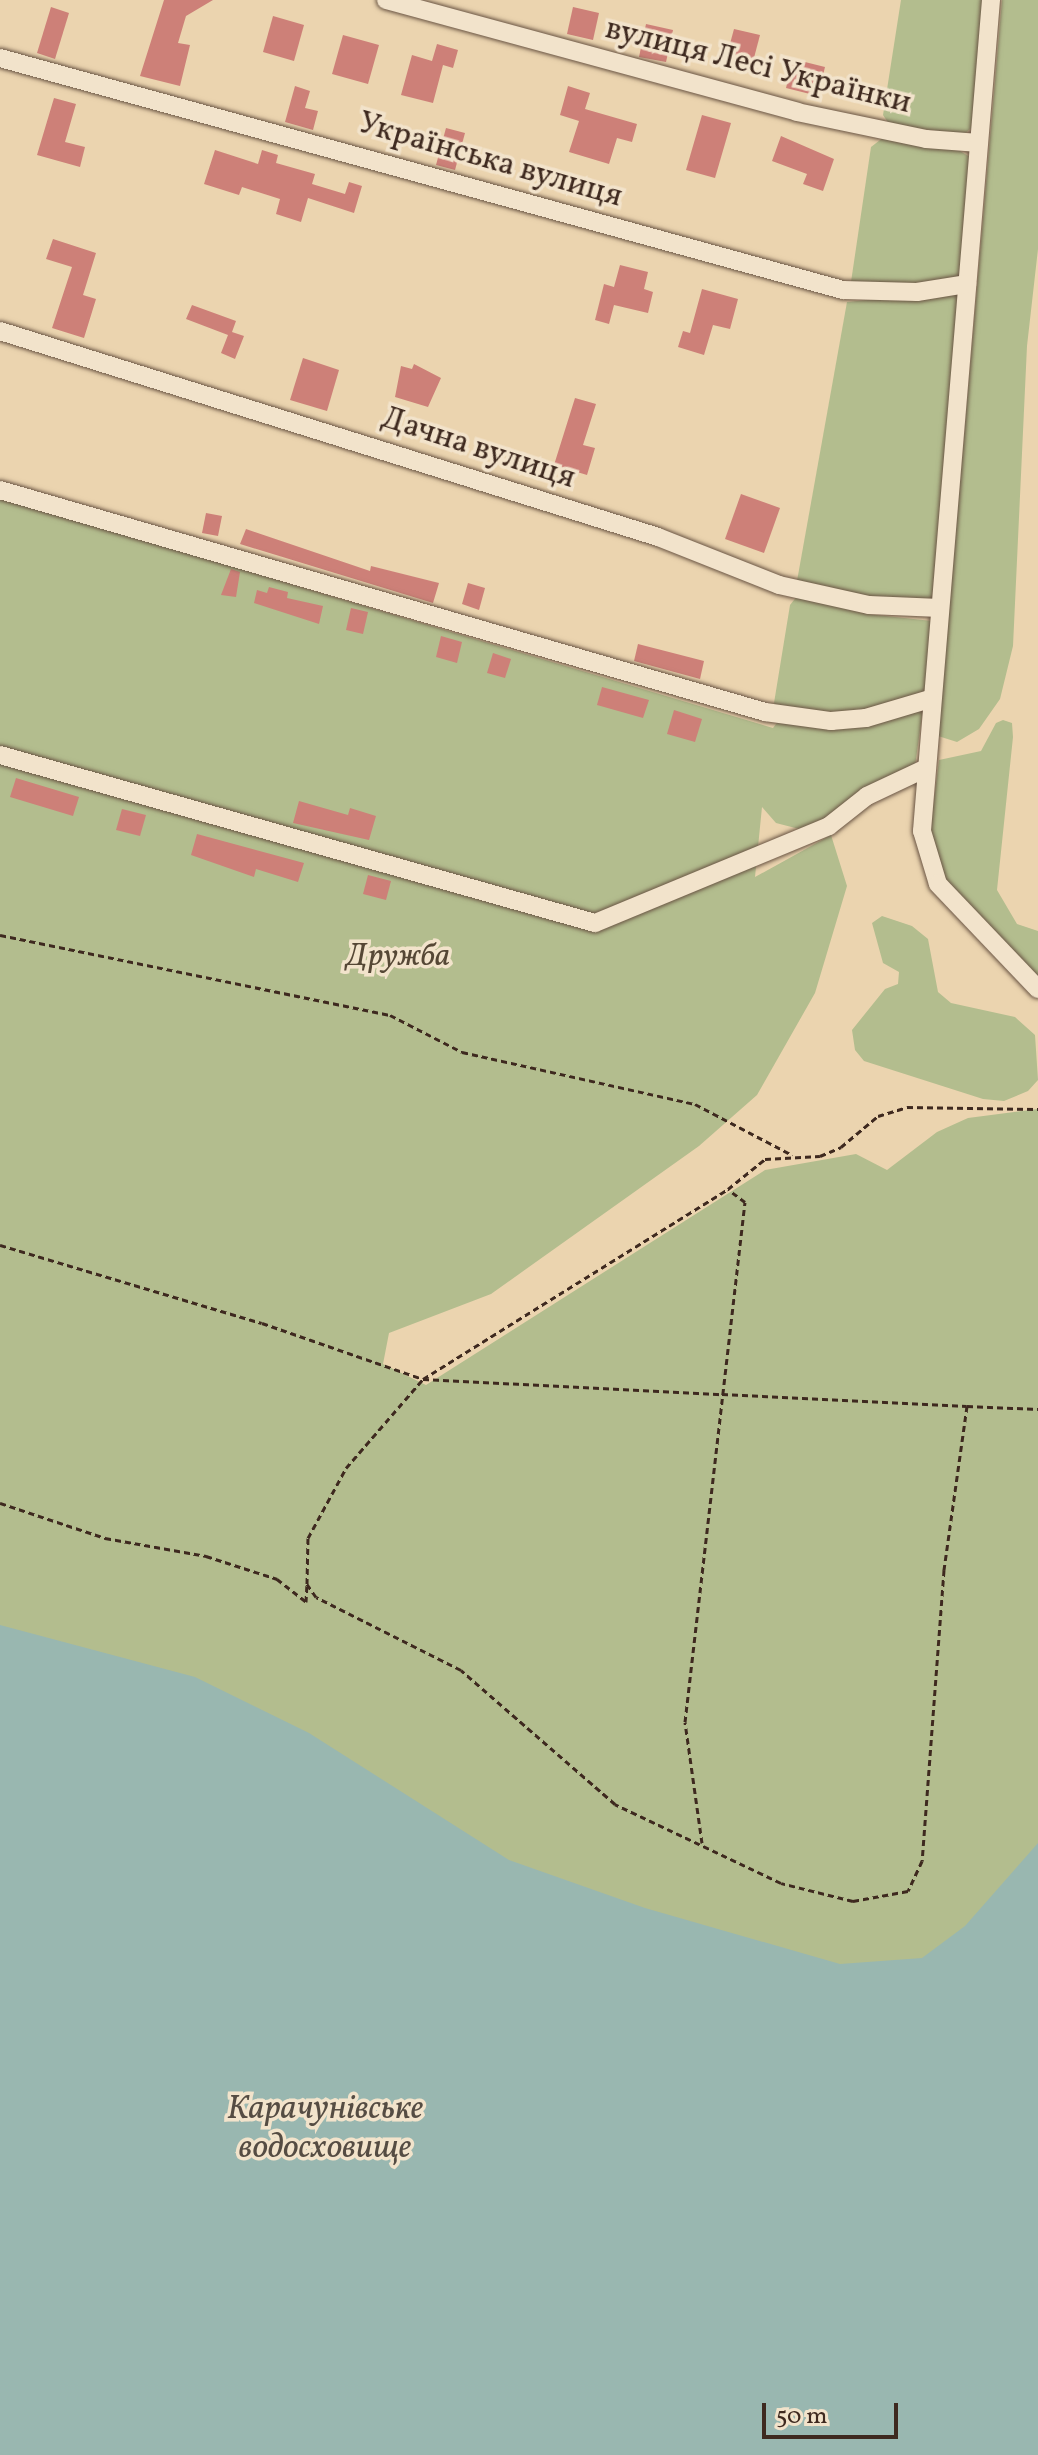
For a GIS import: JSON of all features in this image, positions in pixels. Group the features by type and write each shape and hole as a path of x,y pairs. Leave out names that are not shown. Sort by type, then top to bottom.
{"street":[{"name":"вулиця Лесі Українки","path":"386,0 797,112 926,139 979,143"},
{"path":"991,0 924,769 922,831 938,884 1038,989"},
{"name":"Українська вулиця","path":"0,58 843,290 917,292 967,284"},
{"name":"Дачна вулиця","path":"0,331 658,537 779,585 869,605 940,608"},
{"path":"0,490 765,712 831,721 866,718 930,699"},
{"path":"0,755 595,923 829,826 867,796 924,769"}],"path":[{"path":"0,935 390,1015 462,1052 695,1104 794,1156"},
{"path":"0,1503 105,1538 206,1556 277,1579 306,1602 308,1538 346,1468 423,1379 728,1189 765,1159 820,1156 841,1147 878,1116 907,1107 1038,1109"},
{"path":"702,1843 685,1722 745,1202 728,1189"},
{"path":"0,1245 262,1323 423,1379 1038,1409"},
{"path":"307,1584 316,1597 385,1627 461,1670 615,1804 781,1883 853,1901 908,1891 924,1847 944,1570 967,1406"}],"green space":[{"path":"901,0 985,0 975,125 963,135 889,124 883,115"},
{"path":"1002,0 1038,0 1038,249 1027,346 1013,646 1000,699 979,729 957,742 938,736"},
{"path":"884,137 960,151 970,157 960,279 918,286 851,282 871,147"},
{"path":"959,291 932,601 871,600 797,581 847,302"},
{"name":"Дружба","path":"0,497 773,728 779,720 923,709 915,766 807,831 776,823 762,807 755,877 831,835 847,886 815,993 757,1095 699,1146 491,1294 389,1333 383,1364 426,1385 765,1170 856,1154 887,1170 937,1132 968,1118 1038,1109 1038,2067 0,1686"},
{"path":"798,595 867,614 932,621 925,694 866,712 832,715 778,708 774,703 790,605"},
{"path":"1003,720 1012,723 1013,737 997,890 1017,924 1038,931 1038,979 944,882 930,831 939,760 981,751 996,723"},
{"path":"882,916 912,926 928,939 938,992 951,1003 1015,1017 1035,1035 1038,1080 1028,1091 1004,1101 983,1099 864,1061 855,1050 852,1030 885,989 898,984 899,972 883,963 872,923"}],"water":[{"name":"Карачунівське водосховище","path":"0,1625 195,1677 309,1733 509,1860 645,1908 840,1964 922,1958 965,1926 1038,1843 1038,2455 0,2455"}],"building":[{"path":"164,0 213,0 186,16 178,43 190,45 180,86 140,76"},
{"path":"51,7 69,13 55,59 37,53"},
{"path":"573,7 599,13 593,40 567,34"},
{"path":"273,16 304,25 294,61 263,52"},
{"path":"646,24 673,30 666,62 639,57"},
{"path":"734,29 760,35 750,73 724,66"},
{"path":"343,35 379,45 368,84 332,74"},
{"path":"437,44 458,50 453,68 443,65 433,103 401,95 412,55 432,61"},
{"path":"793,59 825,67 818,96 786,88"},
{"path":"295,86 310,91 305,108 318,111 313,130 285,122"},
{"path":"568,86 590,93 585,109 637,124 632,142 617,138 609,164 569,152 579,121 560,115"},
{"path":"54,98 76,104 65,142 85,147 80,167 37,155"},
{"path":"702,115 731,123 715,178 686,170"},
{"path":"446,128 465,133 455,170 436,165"},
{"path":"781,136 834,159 823,191 803,184 807,174 772,161"},
{"path":"215,150 258,164 262,150 278,155 276,163 315,174 312,184 345,194 349,182 362,186 354,213 308,198 301,222 276,214 280,199 242,187 239,195 204,184"},
{"path":"53,239 96,253 83,295 96,299 84,338 52,328 72,267 46,259"},
{"path":"620,265 648,272 644,289 653,292 648,313 614,305 609,324 595,320 604,284 614,287"},
{"path":"702,289 738,299 730,329 713,325 704,355 678,347 683,331 690,333"},
{"path":"192,305 236,321 232,332 244,336 235,359 221,353 228,335 186,319"},
{"path":"303,358 339,370 327,411 290,400"},
{"path":"414,364 441,378 428,407 395,397 401,366 412,369"},
{"path":"575,398 596,404 583,445 595,448 587,475 554,465"},
{"path":"741,494 780,508 764,553 725,539"},
{"path":"206,513 222,516 218,536 202,533"},
{"path":"246,529 370,571 371,566 439,583 433,603 240,544"},
{"path":"231,569 240,572 236,597 221,595"},
{"path":"468,583 485,588 479,610 462,604"},
{"path":"269,587 288,592 287,598 323,606 319,624 254,603 257,590 267,593"},
{"path":"351,608 368,612 363,634 346,630"},
{"path":"441,636 462,642 457,663 436,657"},
{"path":"638,644 704,661 700,679 634,661"},
{"path":"493,653 511,659 505,678 487,673"},
{"path":"602,687 649,700 643,718 597,705"},
{"path":"674,710 702,719 695,742 667,734"},
{"path":"16,778 79,797 73,816 10,797"},
{"path":"299,801 348,815 350,808 376,816 369,840 293,823"},
{"path":"122,809 146,815 140,836 116,830"},
{"path":"197,834 304,863 298,882 256,869 254,877 191,855"},
{"path":"368,875 391,881 386,900 363,894"}]}
